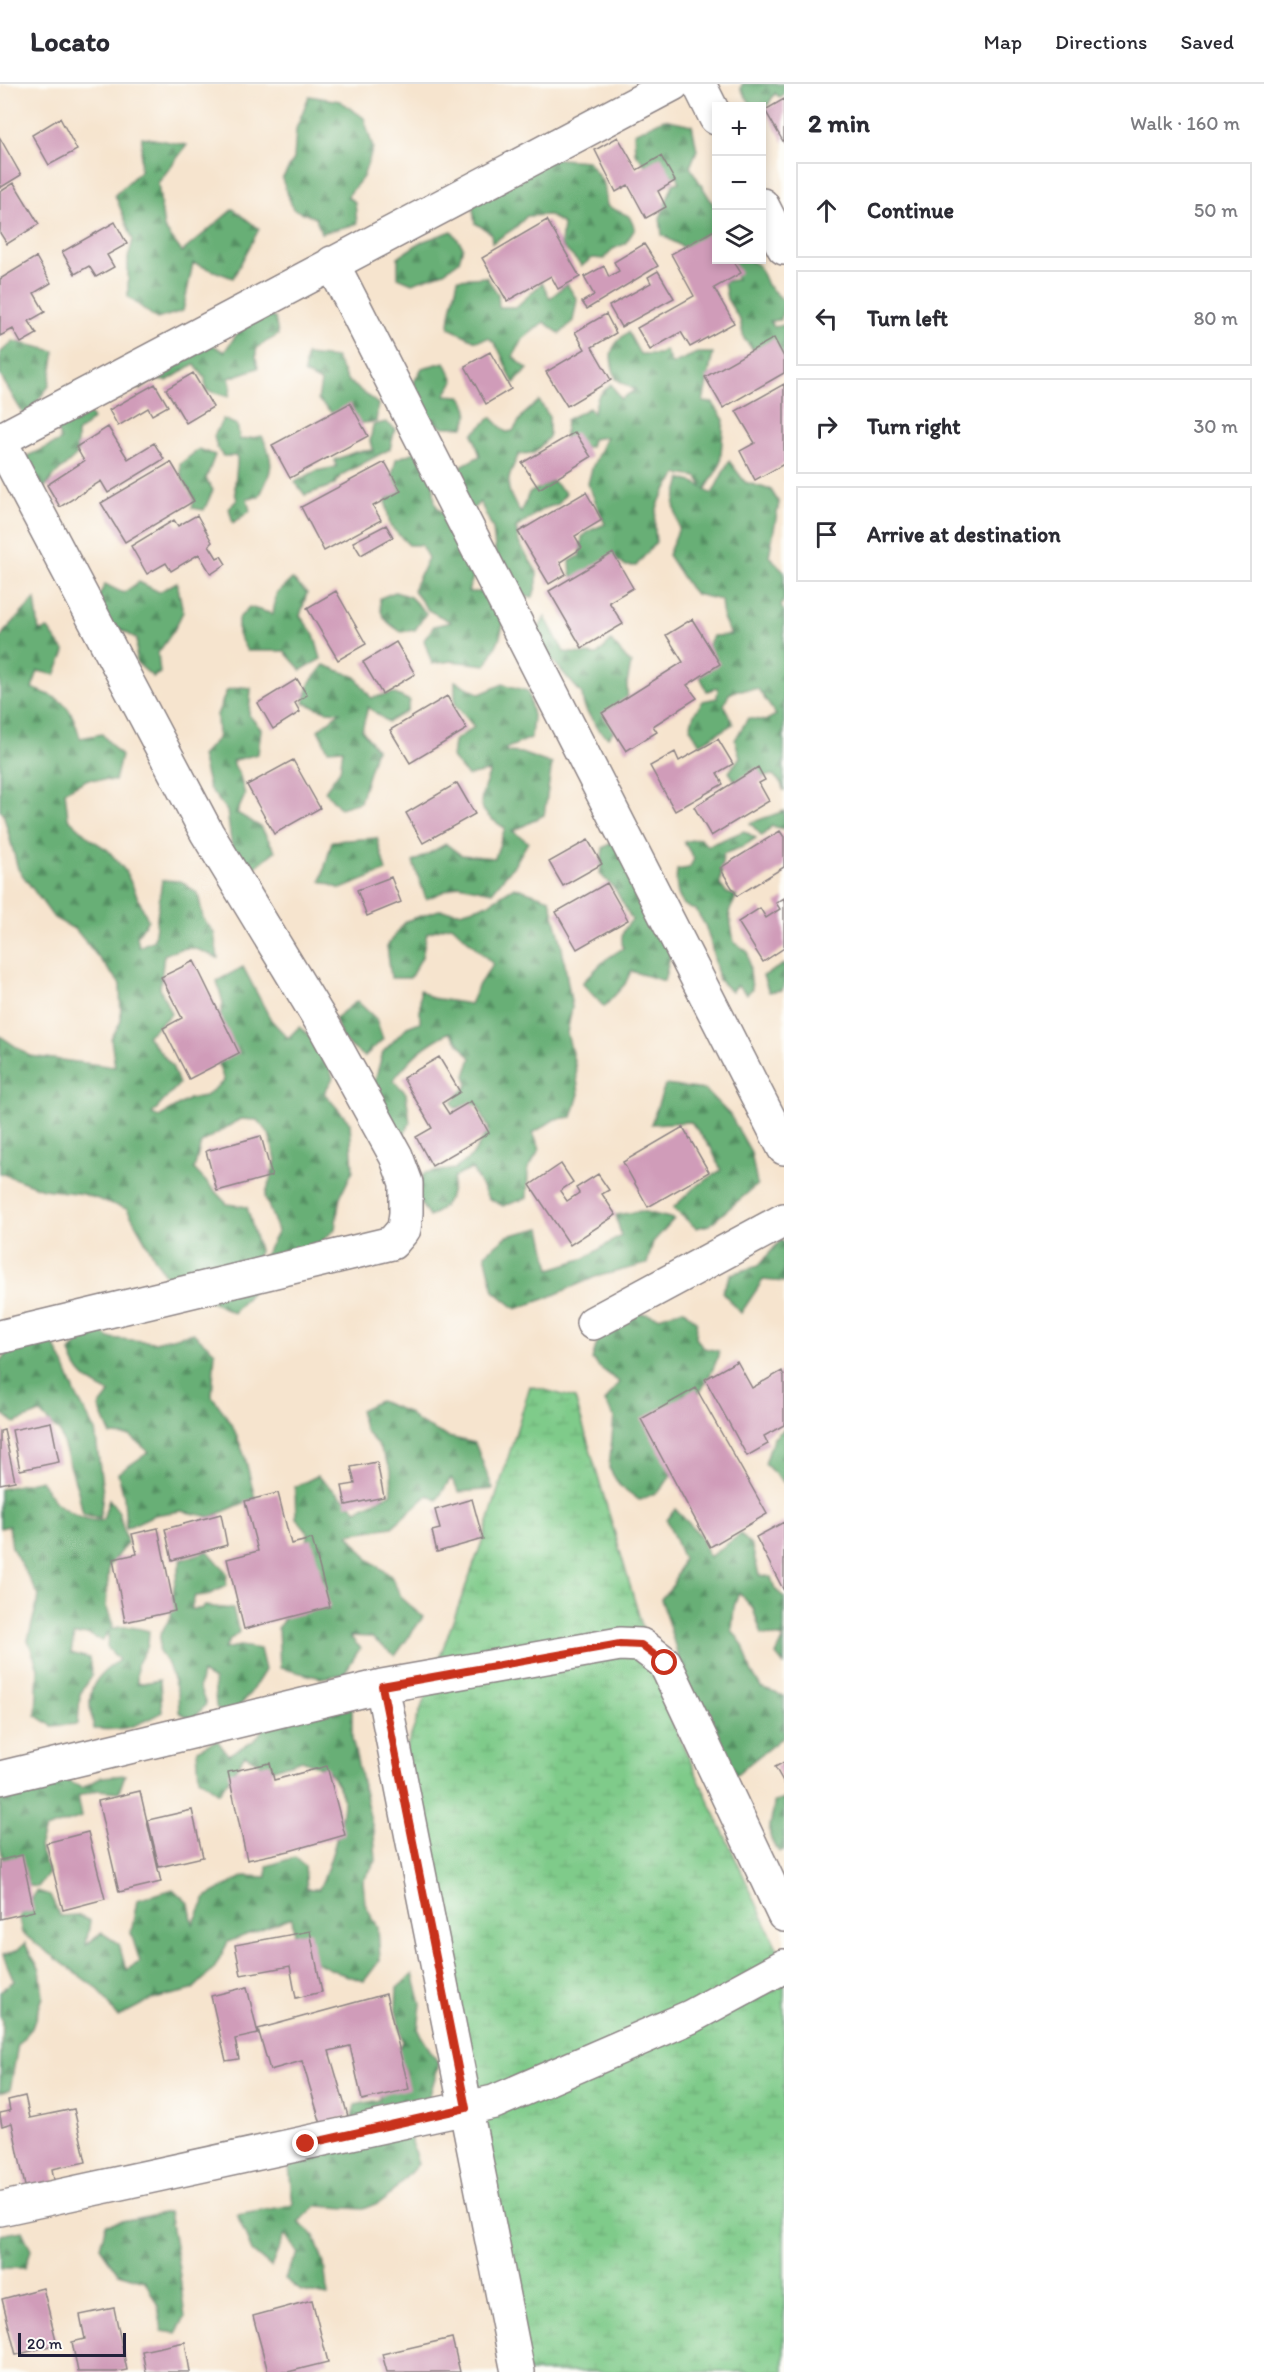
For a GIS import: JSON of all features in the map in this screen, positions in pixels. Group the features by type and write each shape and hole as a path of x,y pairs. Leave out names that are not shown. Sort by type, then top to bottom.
{"street":[{"path":"0,1337 392,1243 404,1229 406,1183 396,1156 324,1026 207,833 0,440 673,84"},
{"path":"699,84 712,109"},
{"path":"765,210 784,248"},
{"path":"332,263 784,1148"},
{"path":"593,1323 784,1220"},
{"path":"0,1778 382,1686 620,1644 641,1645 665,1663 784,1915"},
{"path":"382,1686 518,2372"},
{"path":"0,2209 495,2102 690,2017 784,1966"}],"green space":[{"path":"742,84 784,84 784,95 780,98 775,93 766,108 766,102 749,102 741,89"},
{"path":"309,96 340,101 364,118 373,148 363,177 347,197 355,202 357,224 321,233 316,218 293,209 282,179 294,159 296,129"},
{"path":"664,119 692,125 697,150 690,167 712,202 711,240 689,251 662,235 660,218 673,184 679,182 678,176 653,174 635,153 634,133"},
{"path":"142,137 187,145 158,183 164,228 182,252 233,209 259,229 233,278 193,263 183,311 157,319 128,297 128,258 133,240 115,195 140,171"},
{"path":"545,158 588,161 604,184 607,206 629,216 635,229 625,244 613,249 604,259 592,258 582,266 561,245 563,224 549,215 527,216 515,228 492,243 491,233 475,223 471,193"},
{"path":"452,231 463,247 459,261 444,272 412,283 398,277 398,257 421,242"},
{"path":"725,264 756,264 759,266 767,285 784,301 781,320 770,321 774,327 784,325 784,369 761,359 744,339 740,320 727,299 724,282 737,279"},
{"path":"486,277 498,294 499,307 516,307 542,283 550,298 567,284 577,300 573,321 560,334 544,322 523,339 513,357 528,369 514,383 494,342 489,338 476,341 449,328 458,279"},
{"path":"254,314 275,318 278,335 262,344 257,350 258,368 229,378 231,386 229,397 206,390 205,378 194,364 167,381 153,380 140,390 134,385 202,338 224,352"},
{"path":"628,332 640,354 659,354 665,350 672,364 697,353 713,353 703,402 713,403 724,420 720,465 705,490 712,494 729,461 745,482 771,490 779,503 769,556 784,571 784,599 781,606 784,612 784,791 781,783 773,775 735,781 729,772 740,757 735,740 748,718 765,721 776,715 758,689 737,690 729,694 724,705 733,724 700,744 690,728 694,714 703,701 717,698 718,688 707,691 697,670 713,636 731,635 723,618 721,600 695,594 668,555 679,528 674,504 681,479 696,483 703,488 697,477 678,474 666,490 656,513 656,542 636,566 626,566 619,561 606,574 588,584 571,575 570,561 580,556 582,537 605,524 588,484 592,468 606,437 592,439 590,447 564,445 566,420 589,408 593,413 598,397 611,384 621,399 635,390 616,379 611,358 616,343"},
{"path":"13,341 55,351 49,386 25,417 0,375 0,353"},
{"path":"306,355 336,358 347,380 378,404 376,422 344,424 318,400 321,382 304,373"},
{"path":"445,362 454,381 445,395 460,396 466,404 468,414 464,427 443,427 430,419 415,387 414,382 422,368"},
{"path":"539,401 549,416 549,437 534,453 519,454 509,478 511,497 521,513 529,493 552,481 566,493 558,504 543,509 516,528 519,543 537,572 533,597 520,597 510,575 496,557 493,529 480,502 472,510 460,488 461,466 480,456 473,434 491,417 506,432 513,431 523,415"},
{"path":"85,406 93,419 77,433 77,455 53,477 41,492 24,478 27,456 60,441 56,420"},
{"path":"223,419 237,425 240,440 262,436 271,460 267,480 259,497 247,498 250,511 233,523 229,508 237,500 235,489 237,456 223,456 217,448 214,436"},
{"path":"386,422 395,429 390,449 341,475 334,485 305,495 295,482 316,471 336,467 335,460 355,452 374,450 370,442 373,425"},
{"path":"199,449 215,455 206,479 213,490 204,510 192,508 194,498 181,475 180,464"},
{"path":"417,451 433,481 435,504 457,530 462,555 476,569 468,592 488,592 505,618 499,640 486,665 451,661 432,664 424,640 434,626 451,622 428,610 413,590 428,558 421,545 409,545 390,526 386,503 396,459"},
{"path":"292,579 307,593 300,616 314,634 321,659 301,670 284,651 247,651 238,634 238,619 249,607 273,614 276,594"},
{"path":"139,582 159,592 177,582 183,612 158,653 160,673 153,677 136,662 137,639 102,619 97,600 105,584 123,593"},
{"path":"395,592 410,597 426,613 415,630 401,632 382,614 380,598"},
{"path":"35,599 39,631 48,629 65,652 55,675 38,671 32,688 65,705 73,718 80,738 102,734 121,756 115,781 88,779 65,791 68,818 92,840 108,850 126,872 148,920 137,936 139,947 154,940 162,880 181,881 198,894 203,918 214,933 218,958 192,948 180,949 164,955 160,988 171,1014 147,1036 172,1066 179,1084 152,1114 159,1117 189,1099 205,1096 224,1081 214,1049 223,1003 217,981 243,967 271,1020 288,1038 299,1027 321,1045 333,1078 324,1093 350,1123 353,1170 340,1197 335,1229 315,1248 261,1262 278,1231 265,1197 276,1160 269,1134 257,1120 240,1119 201,1143 194,1169 227,1204 247,1207 259,1250 255,1273 263,1279 233,1313 187,1288 168,1281 127,1209 83,1194 43,1189 0,1173 0,1036 30,1056 115,1067 111,1039 121,1021 120,984 76,930 54,918 18,869 3,813 0,810 0,639"},
{"path":"545,617 564,652 597,655 611,641 631,664 627,684 628,715 608,737 600,731 584,708 582,694 545,652 538,630"},
{"path":"324,665 356,677 371,698 393,693 410,701 407,711 388,722 368,707 362,730 376,749 360,802 340,808 325,791 340,770 343,749 328,750 318,730 340,712 326,711 304,703 310,682"},
{"path":"455,681 480,694 503,684 528,691 533,716 531,738 505,749 507,752 521,753 552,764 544,815 514,831 511,830 528,842 515,864 492,892 459,885 426,899 413,862 446,844 461,855 495,858 505,828 488,816 481,804 490,771 468,776 452,758 454,741 474,727 455,704"},
{"path":"241,687 251,688 249,715 261,729 258,754 232,761 240,776 245,795 237,813 261,827 275,851 254,868 241,863 232,849 227,811 209,788 201,756 218,738 217,715 227,690"},
{"path":"784,811 784,829 772,826 762,836 750,823"},
{"path":"744,831 756,838 742,847 723,854 720,885 727,893 737,896 729,912 734,942 748,952 752,989 747,994 737,985 732,992 719,980 705,925 696,910 684,905 681,901 676,883 677,870 689,868 694,859 684,842 700,838 707,846"},
{"path":"377,838 386,871 341,889 321,881 332,841"},
{"path":"614,841 671,953 664,981 631,971 625,984 604,1007 582,983 605,960 623,948 623,932 632,920 615,889 600,874 603,848"},
{"path":"514,887 550,899 561,942 572,1007 567,1033 579,1094 572,1117 555,1119 533,1133 540,1149 528,1169 527,1198 503,1206 488,1198 472,1169 454,1177 448,1201 429,1217 416,1195 424,1173 455,1169 472,1156 489,1129 477,1104 455,1108 452,1102 468,1085 465,1076 471,1058 450,1032 424,1047 412,1058 393,1080 406,1093 410,1123 403,1136 371,1094 383,1052 407,1027 420,1022 420,990 432,998 470,1004 479,984 493,964 452,925 427,933 422,957 410,978 391,978 387,946 406,921 439,910 460,912 488,904"},
{"path":"784,964 782,990 769,992 763,976"},
{"path":"357,1001 376,1019 383,1039 364,1057 342,1039 335,1018"},
{"path":"665,1085 705,1090 730,1115 751,1152 757,1185 709,1225 696,1228 673,1208 694,1188 721,1170 711,1148 691,1122 651,1124"},
{"path":"641,1211 674,1219 653,1242 647,1264 595,1277 516,1309 494,1291 485,1254 507,1236 541,1228 550,1269 585,1258 621,1236 616,1215"},
{"path":"781,1240 784,1243 784,1282 763,1280 741,1313 722,1292 731,1274 758,1266"},
{"path":"683,1309 697,1322 696,1338 704,1348 719,1351 711,1372 693,1405 678,1457 669,1478 658,1491 639,1500 619,1485 609,1468 614,1417 605,1402 619,1382 592,1359 601,1330 610,1313 646,1314 659,1317"},
{"path":"94,1324 109,1338 155,1342 193,1333 215,1352 212,1396 232,1424 245,1457 255,1498 211,1517 181,1511 154,1515 126,1528 124,1497 118,1473 149,1452 130,1436 111,1435 99,1407 110,1393 84,1377 76,1367 70,1352"},
{"path":"47,1331 76,1395 95,1430 103,1493 100,1518 83,1514 60,1433 40,1413 15,1423 3,1414 0,1417 0,1362 20,1338"},
{"path":"530,1386 575,1398 667,1711 784,1963 784,2372 527,2372 398,1771 483,1539"},
{"path":"379,1401 407,1412 418,1422 448,1437 475,1443 493,1489 459,1492 451,1478 437,1500 428,1495 392,1527 348,1534 368,1559 391,1576 402,1599 423,1617 395,1656 371,1637 350,1636 360,1648 344,1674 321,1678 280,1668 278,1628 304,1589 308,1533 296,1518 295,1487 317,1476 357,1510 392,1493 391,1469 379,1447 364,1429 360,1410"},
{"path":"784,1429 784,1483 765,1464 773,1439"},
{"path":"41,1480 55,1502 79,1516 98,1521 103,1520 109,1499 119,1512 127,1543 109,1566 106,1606 113,1625 111,1629 130,1627 149,1631 148,1645 137,1665 137,1684 160,1680 162,1712 137,1724 115,1729 94,1729 90,1706 92,1689 101,1675 119,1660 107,1647 109,1631 102,1641 88,1634 74,1635 71,1653 89,1658 92,1676 80,1694 78,1724 52,1726 36,1715 38,1668 28,1640 39,1596 12,1548 9,1526 0,1528 0,1489"},
{"path":"675,1509 699,1534 709,1557 741,1534 752,1547 759,1575 771,1577 775,1589 784,1597 784,1638 762,1634 753,1609 739,1592 734,1607 732,1630 743,1645 751,1671 761,1688 784,1696 784,1736 729,1780 690,1696 661,1599 673,1585 683,1559 667,1520"},
{"path":"208,1551 227,1573 226,1586 208,1595 195,1596 191,1609 200,1609 205,1606 233,1609 239,1632 224,1649 240,1646 260,1649 265,1670 244,1701 227,1718 216,1707 214,1680 202,1673 199,1687 206,1704 193,1720 179,1712 178,1694 168,1664 159,1652 160,1634 171,1617 174,1587 181,1560"},
{"path":"784,1638 784,1665 776,1655"},
{"path":"352,1708 352,1738 374,1834 376,1861 363,1881 365,1904 378,1928 380,1960 364,1981 339,1973 296,1953 292,1917 228,1942 214,1969 192,1990 150,2000 118,2017 100,1991 22,1933 19,1918 37,1891 50,1895 60,1916 77,1915 90,1921 86,1945 102,1933 119,1944 126,1970 140,1962 131,1933 137,1900 173,1889 189,1904 193,1924 207,1896 245,1876 267,1877 267,1866 295,1857 305,1866 307,1889 319,1889 335,1845 343,1799 328,1770 302,1760 271,1770 245,1755 219,1793 199,1778 197,1750 217,1740 228,1755 255,1740 270,1721"},
{"path":"125,1775 119,1792 98,1790 78,1796 82,1817 45,1829 39,1847 49,1873 38,1887 14,1884 4,1868 0,1841 0,1793 58,1776 82,1788 101,1777"},
{"path":"784,1799 784,1850 779,1852 771,1839 770,1828 774,1802"},
{"path":"25,1943 40,1969 43,1997 32,2028 18,2044 10,2090 0,2093 2,2020 0,1991 14,1981 3,1955 16,1951"},
{"path":"413,1974 421,2004 418,2031 439,2064 427,2105 416,2114 391,2107 375,2128 408,2131 418,2164 385,2200 363,2209 317,2206 298,2222 314,2236 324,2264 328,2296 301,2291 284,2278 298,2254 285,2234 271,2267 252,2251 237,2215 293,2205 288,2157 349,2128 355,2105 379,2100 388,2063 403,2042 396,2010 397,1988"},
{"path":"169,2212 185,2318 176,2333 162,2331 158,2306 145,2281 118,2273 100,2247 106,2224"},
{"path":"22,2231 31,2250 25,2268 0,2268 0,2235"}],"building":[{"path":"784,99 784,143 766,112 766,109"},
{"path":"60,118 77,150 49,165 32,135"},
{"path":"618,137 637,170 661,156 675,181 658,191 666,207 646,218 628,185 616,192 595,150"},
{"path":"0,138 21,175 0,188"},
{"path":"14,183 39,224 7,244 0,233 0,192"},
{"path":"547,220 580,277 558,289 551,276 507,301 482,258"},
{"path":"115,222 127,244 107,255 114,267 96,277 89,266 75,274 62,252"},
{"path":"712,231 712,264 735,264 741,273 714,288 734,323 690,347 681,332 650,350 637,328 694,296 671,254"},
{"path":"644,244 658,266 587,309 582,302 594,295 584,277 604,266 609,277 619,271 614,262"},
{"path":"36,257 51,283 34,293 45,312 29,321 37,334 21,343 13,329 0,336 0,279"},
{"path":"658,271 674,298 621,327 609,306 651,283 648,277"},
{"path":"606,314 616,333 592,347 611,380 567,406 546,372 585,349 575,332"},
{"path":"774,338 784,357 784,373 723,408 705,377"},
{"path":"490,352 511,389 486,404 465,366"},
{"path":"193,373 213,407 186,423 166,389"},
{"path":"155,384 168,406 152,415 148,408 118,426 109,410"},
{"path":"784,384 784,464 755,480 740,451 755,443 736,411"},
{"path":"350,403 368,436 290,478 272,445"},
{"path":"108,427 128,459 154,443 164,459 108,493 101,481 60,507 47,485 84,461 76,447"},
{"path":"575,432 591,457 539,489 522,463"},
{"path":"171,462 194,501 125,542 101,503"},
{"path":"385,462 401,491 373,506 381,520 324,551 301,507"},
{"path":"586,492 602,520 575,536 582,548 560,562 566,574 549,584 518,532"},
{"path":"197,515 212,542 209,545 217,558 221,556 226,564 211,574 199,554 171,571 166,563 147,574 131,546 174,520 178,526"},
{"path":"386,525 393,537 361,555 353,542"},
{"path":"613,553 633,588 609,602 623,624 582,648 549,591"},
{"path":"336,591 366,644 338,660 307,608"},
{"path":"692,619 720,664 687,685 697,698 653,726 657,732 626,751 602,713 683,662 666,635"},
{"path":"396,642 415,674 382,694 363,662"},
{"path":"297,679 307,695 295,703 300,712 273,729 258,703"},
{"path":"447,696 467,729 410,763 390,730"},
{"path":"718,739 733,764 717,773 723,784 675,811 650,766 675,752 679,761"},
{"path":"293,760 320,808 274,834 247,785"},
{"path":"758,767 765,780 759,783 769,801 711,836 694,807"},
{"path":"457,783 475,814 423,843 406,813"},
{"path":"780,831 784,837 784,867 737,896 720,868"},
{"path":"588,840 602,864 563,886 549,862"},
{"path":"391,877 401,902 367,916 357,890"},
{"path":"607,883 628,920 577,949 556,912"},
{"path":"784,898 784,948 763,962 738,922 760,908 766,918 780,909 776,903"},
{"path":"194,961 239,1053 189,1079 163,1028 182,1018 161,977"},
{"path":"439,1057 460,1092 442,1103 449,1114 471,1101 489,1133 432,1166 416,1137 432,1128 403,1078"},
{"path":"683,1127 709,1172 648,1207 623,1162"},
{"path":"261,1136 272,1176 217,1191 206,1151"},
{"path":"561,1164 573,1182 560,1191 567,1201 579,1193 576,1188 598,1174 609,1190 602,1194 616,1215 570,1245 530,1185"},
{"path":"737,1361 752,1388 782,1371 784,1376 784,1425 764,1436 768,1444 747,1456 705,1379"},
{"path":"696,1388 767,1514 710,1547 641,1419"},
{"path":"51,1422 59,1462 20,1470 12,1430"},
{"path":"4,1430 15,1481 0,1484 0,1431"},
{"path":"377,1462 384,1497 346,1505 342,1486 355,1484 351,1467"},
{"path":"278,1493 291,1544 312,1539 330,1607 244,1629 227,1559 258,1551 245,1501"},
{"path":"472,1499 483,1539 437,1552 432,1531 440,1529 435,1510"},
{"path":"221,1514 227,1545 172,1560 165,1529"},
{"path":"784,1522 784,1591 756,1537"},
{"path":"158,1528 175,1611 125,1622 113,1559 137,1554 132,1534"},
{"path":"784,1762 784,1783 775,1767"},
{"path":"270,1763 274,1780 327,1766 345,1835 247,1860 228,1772"},
{"path":"140,1791 161,1882 119,1892 98,1801"},
{"path":"192,1810 203,1857 159,1867 148,1820"},
{"path":"88,1832 105,1899 63,1910 46,1843"},
{"path":"22,1855 34,1911 0,1919 0,1860"},
{"path":"310,1931 322,1992 296,1998 290,1966 241,1975 235,1945"},
{"path":"247,1987 258,2034 235,2039 239,2059 226,2061 211,1996"},
{"path":"386,1994 409,2089 362,2100 350,2046 329,2051 348,2116 321,2124 302,2061 270,2070 258,2029"},
{"path":"25,2096 30,2118 74,2109 86,2162 52,2169 55,2185 26,2191 12,2123 2,2126 0,2116 0,2113 10,2111 8,2100"},
{"path":"43,2288 57,2344 16,2355 2,2299"},
{"path":"312,2300 328,2362 288,2372 268,2372 253,2316"},
{"path":"114,2308 127,2370 78,2372 72,2342 85,2339 80,2315"},
{"path":"452,2338 460,2372 387,2372 382,2354"},
{"path":"185,2342 190,2372 146,2372 142,2351"}],"route":[{"path":"306,2144 466,2108 382,1686 620,1644 641,1645 665,1663"}]}
